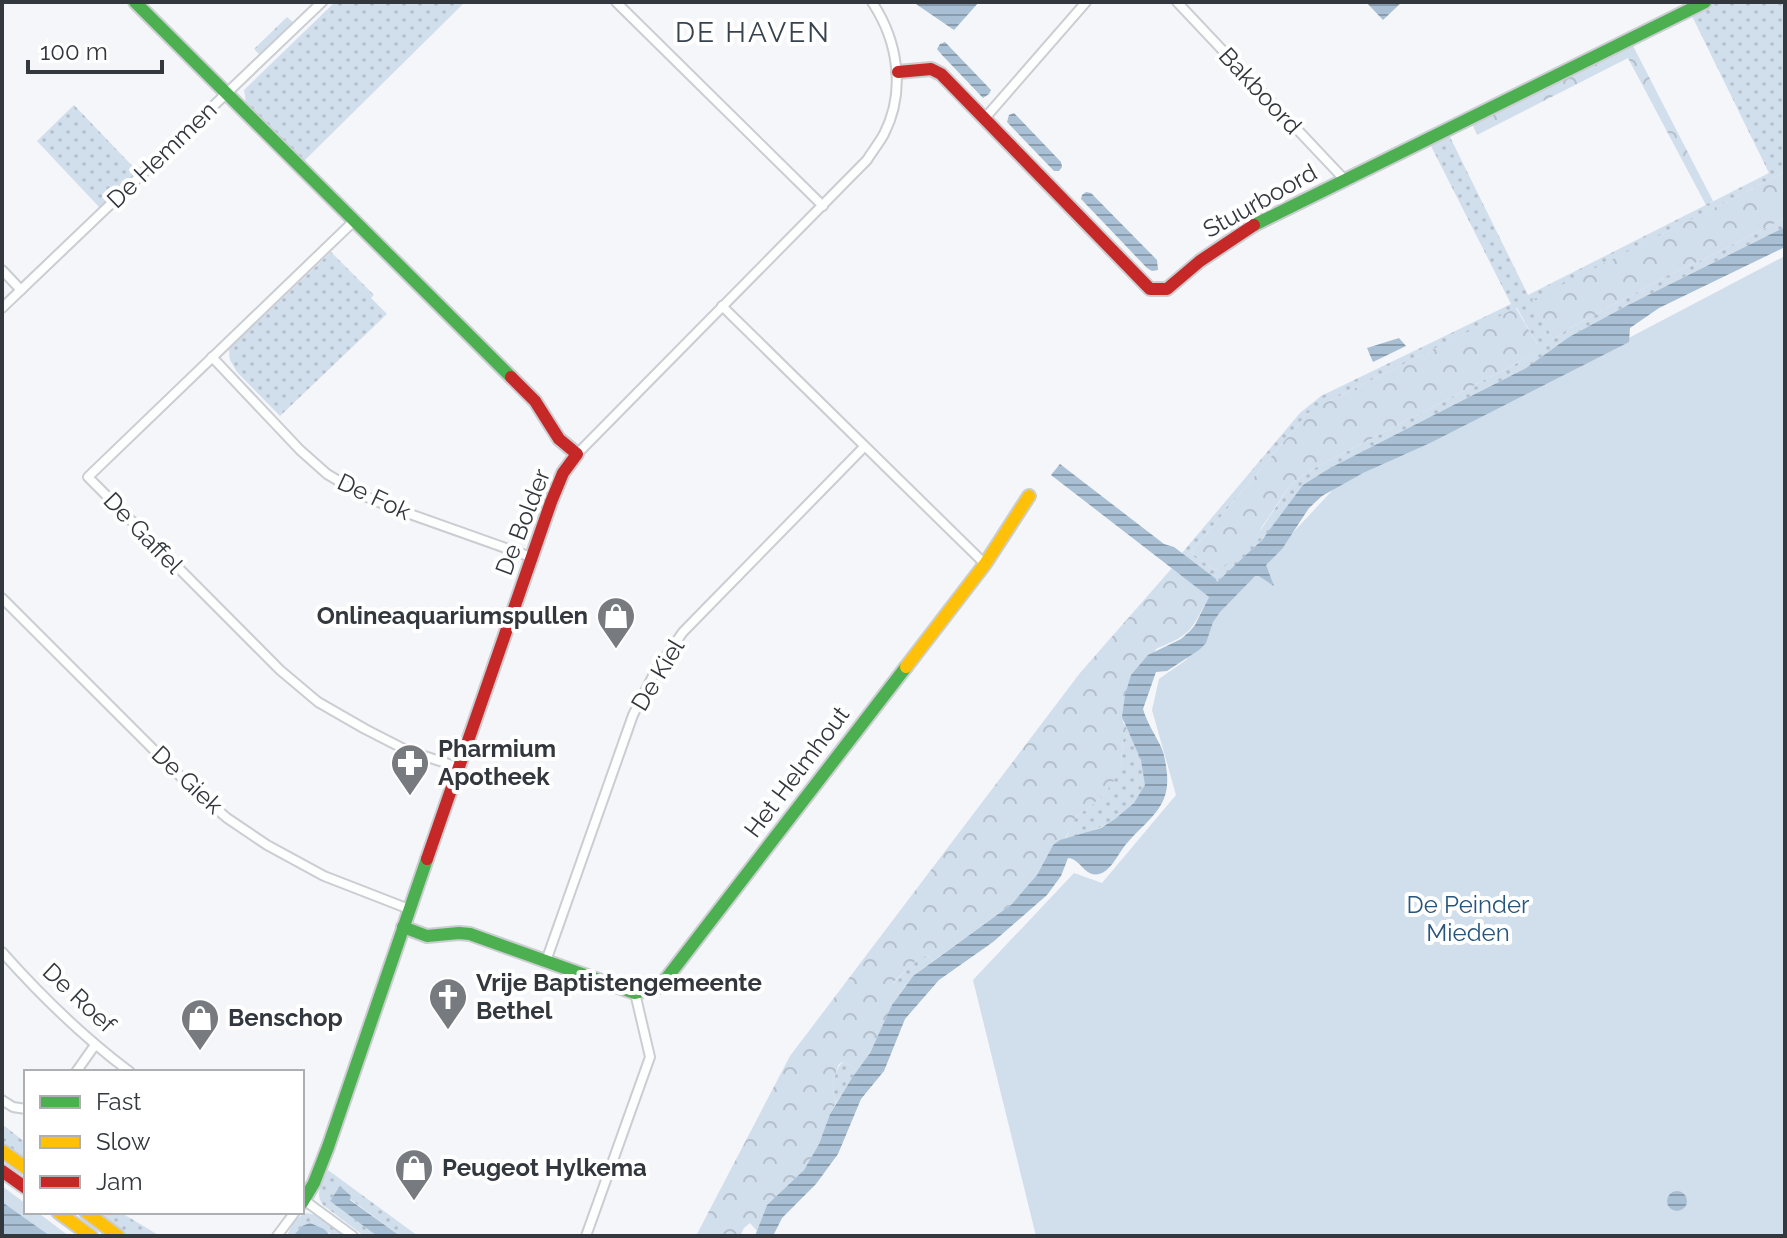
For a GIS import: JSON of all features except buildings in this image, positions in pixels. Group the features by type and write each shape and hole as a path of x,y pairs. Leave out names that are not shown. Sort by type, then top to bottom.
{"street":[{"name":"De Bolder","path":"135,2 535,401 559,439 577,454 563,473 551,502 328,1147 304,1199"},
{"name":"De Hemmen","path":"2,308 322,2"},
{"path":"616,2 823,206"},
{"path":"577,454 823,206 867,160 885,133 895,103 898,72 893,45 882,17 872,2"},
{"path":"985,118 1086,2"},
{"name":"Bakboord","path":"1177,2 1344,179"},
{"name":"Stuurboord","path":"898,72 931,69 941,74 1150,289 1167,289 1200,261 1258,222 1705,2"},
{"name":"De Gaffel","path":"354,221 88,477 280,670 318,702 406,750 458,767"},
{"path":"2,270 21,290"},
{"path":"722,306 985,564"},
{"name":"De Fok","path":"212,357 300,450 327,474 362,495 393,508 531,557"},
{"name":"De Kiel","path":"546,961 633,715 656,670 683,632 864,447"},
{"name":"Het Helmhout","path":"635,993 656,988 666,979 985,564 1029,496"},
{"name":"De Giek","path":"2,598 190,786 227,818 267,845 324,876 409,909"},
{"path":"403,927 427,936 470,934 635,993 650,1057 586,1236"},
{"name":"De Roef","path":"2,952 57,1012 127,1070"},
{"path":"77,1070 95,1045"},
{"path":"2,1100 13,1107 24,1109"},
{"path":"2,1151 24,1167"},
{"path":"2,1171 24,1187"},
{"path":"304,1202 353,1236"},
{"path":"61,1214 91,1236"},
{"path":"89,1214 118,1236"},
{"path":"277,1236 294,1214"}],"green space":[{"path":"335,2 465,2 304,161 246,102 244,90"},
{"path":"1715,2 1785,2 1785,172 1533,300 1553,339 1687,266 1785,218 1785,227 1626,306 1569,337 1526,368 1330,468 1216,583 1182,553 1300,413 1321,396 1511,304 1429,142 1448,133 1528,295 1769,173 1691,14","holes":["1517,308 1538,346 1541,346 1521,361 1309,471 1292,483 1262,528 1218,570 1191,552 1307,414"]},
{"path":"287,17 294,23 260,55 254,49"},
{"path":"1632,44 1713,201 1706,205 1628,58 1477,135 1471,121"},
{"path":"74,105 138,172 100,208 37,141"},
{"path":"1785,172 1785,218 1687,266 1553,339 1532,300"},
{"path":"331,252 374,295 371,298 387,314 280,416 237,372 230,360 229,349"},
{"name":"De Peinder Mieden","path":"1785,256 1785,1236 1036,1236 973,980 1074,873 1102,883 1176,795 1152,710 1159,679 1186,660 1207,625 1342,480 1564,372"},
{"path":"1516,308 1538,346 1542,346 1521,361 1309,471 1292,483 1257,534 1224,567 1213,569 1191,552 1313,409"},
{"path":"1172,568 1209,597 1190,630 1156,649 1123,722 1129,732 1123,740 1121,762 1106,792 1076,816 1065,839 1053,845 1037,875 1012,904 933,961 927,955 921,960 918,958 893,983 901,992 870,1053 857,1072 843,1062 839,1064 834,1084 836,1103 819,1144 804,1170 767,1205 757,1231 750,1223 740,1236 696,1236 790,1056 1080,673"},
{"path":"1129,732 1143,765 1143,791 1127,810 1113,820 1066,839 1076,816 1106,792 1121,762 1123,740"},
{"path":"927,955 933,961 913,976 901,992 893,984 918,957"},
{"path":"843,1062 857,1072 836,1103 834,1081"},
{"path":"2,1124 24,1141 24,1160 2,1144"},
{"path":"328,1170 418,1236 400,1236 350,1199 340,1187 330,1201 377,1236 364,1236 320,1201 320,1188"},
{"path":"2,1186 24,1202 24,1214 40,1214 69,1236 2,1236"},
{"path":"97,1214 123,1214 160,1236 127,1236"},
{"path":"304,1214 316,1215 344,1235 331,1236 330,1233 302,1226 293,1236 287,1236 292,1225"}],"shaded area":[{"path":"913,2 979,2 954,30"},
{"path":"1366,2 1402,2 1383,20"},
{"path":"945,42 991,90 989,94 983,98 942,55 937,49"},
{"path":"1014,113 1061,162 1059,171 1054,171 1007,122 1009,115"},
{"path":"1086,192 1091,193 1157,260 1158,270 1147,268 1081,199"},
{"path":"1785,227 1785,247 1659,308 1630,328 1629,342 1430,443 1363,473 1322,496 1309,508 1282,549 1266,565 1274,586 1255,576 1220,612 1206,643 1199,650 1167,671 1156,672 1143,709 1162,749 1166,767 1165,796 1156,812 1104,872 1090,873 1068,858 1061,876 1047,895 993,942 939,980 905,1019 884,1071 861,1099 838,1154 816,1184 782,1218 773,1236 755,1236 767,1205 804,1170 819,1144 830,1114 870,1053 892,1005 913,976 1012,904 1037,875 1053,845 1101,828 1115,819 1134,803 1145,785 1141,760 1122,717 1131,675 1148,655 1181,639 1190,631 1209,597 1051,475 1060,464 1217,582 1262,540 1303,485 1330,468 1526,368 1569,337 1626,306"},
{"path":"1399,338 1406,346 1373,362 1367,348"},
{"path":"340,1186 351,1196 350,1200 400,1236 377,1236 330,1201"},
{"path":"1677,1191 1684,1194 1687,1201 1684,1208 1677,1211 1670,1208 1667,1201 1670,1194"},
{"path":"2,1202 50,1236 2,1234"},
{"path":"310,1223 331,1236 293,1236 302,1226"}],"traffic: fast":[{"path":"135,2 511,377"},
{"path":"1254,225 1705,2"},
{"path":"403,927 427,936 470,934 635,993 656,988 906,667"},
{"path":"304,1200 328,1147 427,859"}],"traffic: slow":[{"path":"906,667 985,564 1029,496"},
{"path":"2,1151 24,1167"},
{"path":"61,1214 91,1236"},
{"path":"89,1214 118,1236"}],"traffic: jam":[{"path":"898,72 931,69 941,74 1150,289 1167,289 1200,261 1254,225"},
{"path":"427,859 551,502 563,473 577,454 559,439 535,401 511,377"},
{"path":"2,1171 24,1187"}],"place":[{"name":"Onlineaquariumspullen","path":"616,650"},
{"name":"Pharmium Apotheek","path":"410,797"},
{"name":"Vrije Baptistengemeente Bethel","path":"448,1031"},
{"name":"Benschop","path":"200,1052"},
{"name":"Peugeot Hylkema","path":"414,1202"}],"district":[{"name":"DE HAVEN","path":"753,32"}]}
